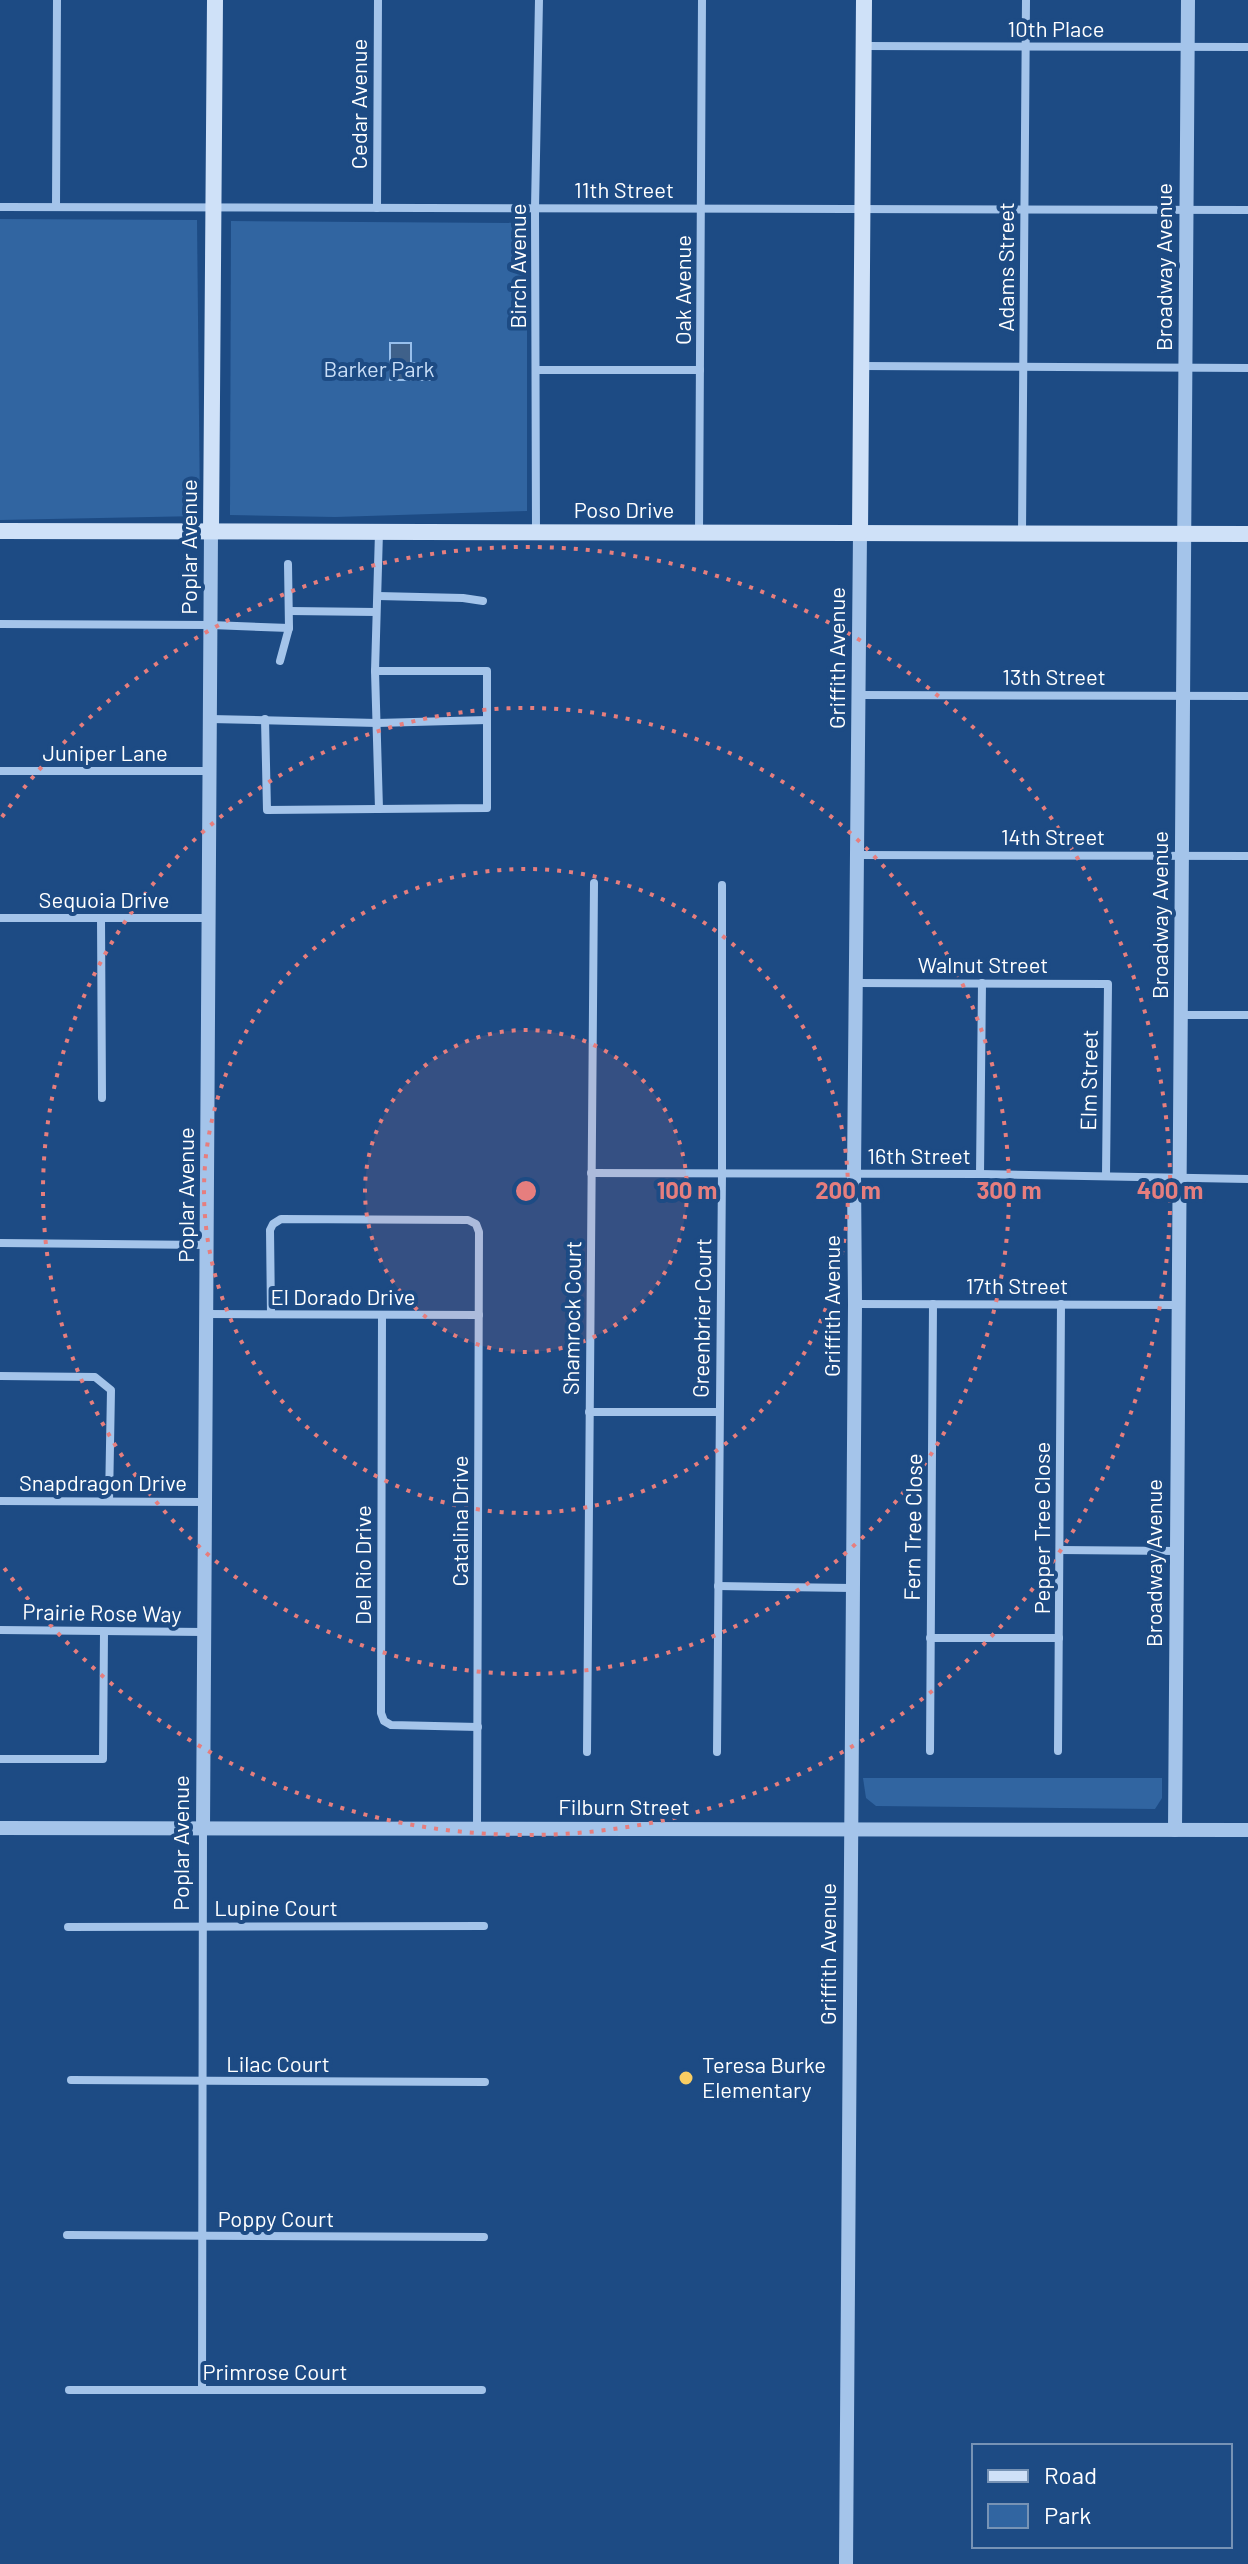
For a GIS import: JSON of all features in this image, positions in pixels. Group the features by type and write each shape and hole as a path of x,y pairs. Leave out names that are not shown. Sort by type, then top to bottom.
{"main road":[{"name":"Poplar Avenue","path":"211,531 215,0"},
{"name":"Griffith Avenue","path":"860,533 864,0"},
{"name":"Poso Drive","path":"0,531 1248,534"}],"street":[{"path":"56,207 57,0"},
{"name":"Cedar Avenue","path":"377,208 378,0"},
{"name":"Birch Avenue","path":"536,532 535,208 539,0"},
{"name":"Oak Avenue","path":"699,533 702,0"},
{"name":"Adams Street","path":"1022,533 1026,0"},
{"name":"Broadway Avenue","path":"1175,1830 1188,0"},
{"name":"10th Place","path":"864,46 1248,47"},
{"name":"11th Street","path":"0,207 1248,210"},
{"path":"862,366 1248,368"},
{"path":"536,370 700,370"},
{"name":"Poplar Avenue","path":"202,2390 211,531"},
{"path":"379,532 375,671 379,809"},
{"name":"Griffith Avenue","path":"846,2564 860,533"},
{"path":"280,661 289,628 288,564"},
{"path":"378,596 483,601"},
{"path":"290,611 376,612"},
{"path":"0,624 289,628"},
{"path":"265,719 267,810 487,808 487,671 375,671"},
{"name":"13th Street","path":"859,695 1248,696"},
{"path":"211,719 377,723 487,720"},
{"name":"Juniper Lane","path":"0,771 211,771"},
{"name":"14th Street","path":"858,855 1248,856"},
{"name":"Shamrock Court","path":"587,1752 594,883"},
{"name":"Greenbrier Court","path":"717,1752 722,885"},
{"name":"Sequoia Drive","path":"0,918 208,918"},
{"path":"101,918 102,1098"},
{"name":"Walnut Street","path":"857,983 1108,984"},
{"path":"980,1174 982,983"},
{"name":"Elm Street","path":"1106,1176 1108,984"},
{"path":"1181,1015 1248,1015"},
{"name":"16th Street","path":"591,1173 980,1174 1248,1179"},
{"name":"Catalina Drive","path":"271,1314 270,1230 281,1219 468,1220 476,1224 479,1232 477,1828"},
{"path":"0,1243 208,1245"},
{"name":"17th Street","path":"855,1304 1179,1305"},
{"name":"Fern Tree Close","path":"930,1751 933,1304"},
{"name":"Pepper Tree Close","path":"1058,1751 1061,1304"},
{"name":"El Dorado Drive","path":"207,1314 479,1315"},
{"name":"Del Rio Drive","path":"382,1315 381,1713 384,1721 391,1725 478,1727"},
{"path":"0,1376 95,1377 111,1390 109,1501"},
{"path":"589,1412 719,1412"},
{"name":"Snapdragon Drive","path":"0,1501 205,1502"},
{"path":"1060,1550 1176,1551"},
{"path":"718,1586 852,1588"},
{"name":"Prairie Rose Way","path":"0,1630 204,1632"},
{"path":"0,1759 103,1759 104,1632"},
{"path":"930,1638 1059,1638"},
{"name":"Filburn Street","path":"0,1828 1248,1830"},
{"name":"Lupine Court","path":"68,1927 484,1926"},
{"name":"Lilac Court","path":"71,2080 485,2082"},
{"name":"Poppy Court","path":"67,2235 484,2237"},
{"name":"Primrose Court","path":"69,2390 482,2390"}],"green space":[{"path":"0,219 197,220 200,516 0,520"},
{"name":"Barker Park","path":"231,221 527,223 527,511 335,517 230,515"},
{"path":"863,1778 1162,1778 1162,1798 1155,1809 876,1806 866,1798"}],"shaded area":[{"path":"390,343 411,343 411,363 430,364 430,380 390,380"}],"place":[{"name":"Teresa Burke Elementary","path":"686,2078"}]}
